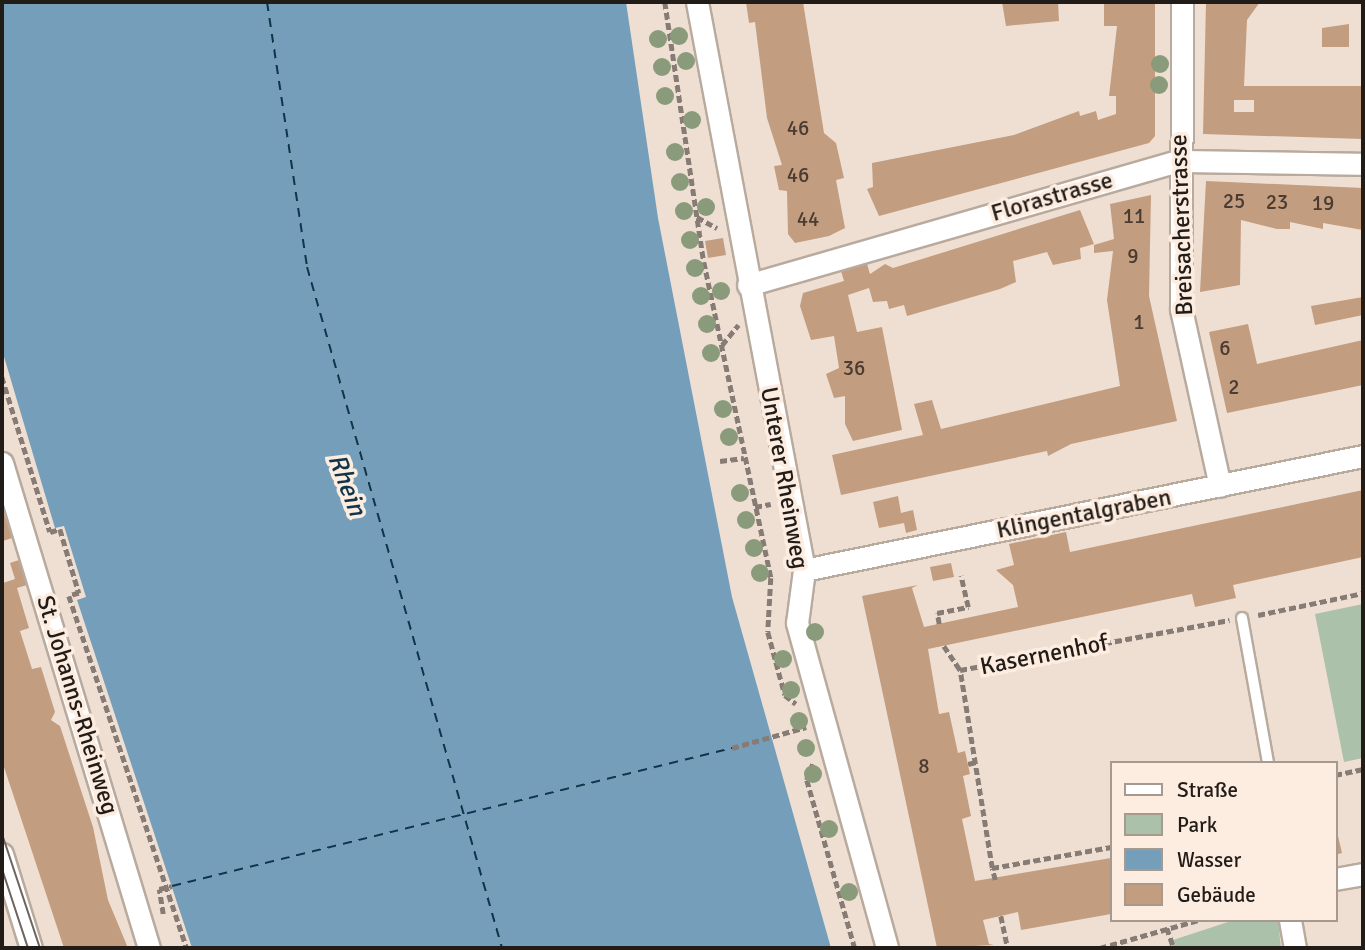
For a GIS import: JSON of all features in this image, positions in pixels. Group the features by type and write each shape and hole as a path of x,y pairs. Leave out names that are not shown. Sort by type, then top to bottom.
{"street":[{"name":"Unterer Rheinweg","path":"697,2 748,285 804,570 797,623 887,948"},
{"name":"Breisacherstrasse","path":"1182,2 1178,161 1181,309 1220,486"},
{"name":"Florastrasse","path":"748,285 1178,161 1363,164"},
{"name":"Klingentalgraben","path":"804,570 1363,456"},
{"name":"St. Johanns-Rheinweg","path":"2,463 149,948"},
{"path":"2,854 32,948"},
{"path":"1337,879 1363,874"},
{"path":"1290,922 1295,948"}],"lane":[{"path":"1242,618 1268,761"}],"path":[{"path":"665,2 700,240 771,578 768,632 785,695 802,708"},
{"path":"2,377 50,532 60,529 79,593 69,596 141,826 170,887 187,948"},
{"path":"720,461 744,458"},
{"path":"939,624 937,613 968,607 961,576"},
{"name":"Kasernenhof","path":"995,880 960,670 1363,593"},
{"path":"944,646 960,670"},
{"path":"804,717 809,737"},
{"path":"732,748 807,726"},
{"path":"814,759 807,780 855,948"},
{"path":"968,764 976,762"},
{"path":"1337,775 1363,769"},
{"path":"992,868 1110,847"},
{"path":"162,895 159,889 170,887"},
{"path":"1001,916 1009,948"},
{"path":"1100,948 1190,922"},
{"path":"1167,928 1174,948"}],"green space":[{"path":"1363,604 1363,758 1344,762 1315,614"},
{"path":"1228,922 1278,922 1281,948 1172,948 1170,941"}],"water":[{"name":"Rhein","path":"2,2 626,2 658,218 732,597 831,948 192,948 77,600 86,597 64,526 55,528 2,350"}],"building":[{"path":"746,2 803,2 824,133 836,143 844,178 836,180 845,228 829,236 795,243 788,234 787,191 779,190 774,166 782,165 767,118 755,22 749,23"},
{"path":"1002,2 1058,2 1059,21 1006,26"},
{"path":"1104,2 1155,2 1155,136 1149,143 879,216 867,189 873,187 872,163 1014,135 1079,111 1080,116 1096,111 1098,120 1116,114 1116,96 1109,96 1117,26 1104,26"},
{"path":"1206,2 1260,2 1247,20 1244,86 1363,86 1363,139 1203,134","holes":["1234,100 1254,100 1254,112 1234,112"]},
{"path":"1349,24 1349,47 1322,47 1322,28"},
{"path":"1206,181 1363,188 1363,230 1323,223 1323,229 1290,222 1290,229 1277,229 1241,220 1240,285 1200,292"},
{"path":"1151,195 1149,296 1177,421 1071,444 1048,456 1047,451 841,495 832,455 923,435 914,404 932,400 941,429 1120,386 1107,300 1113,251 1094,253 1094,245 1114,239 1110,204"},
{"path":"1080,210 1094,244 1080,248 1081,259 1053,265 1047,252 1013,261 1016,282 1000,289 907,316 904,305 889,309 887,301 873,302 869,288 848,295 857,332 882,327 902,430 853,441 845,424 845,396 834,398 826,374 839,368 834,336 811,340 800,306 803,293 844,281 841,271 867,264 870,274 885,264 893,268"},
{"path":"723,238 726,255 708,258 705,241"},
{"path":"1363,297 1363,315 1315,325 1311,306"},
{"path":"1248,324 1257,364 1363,340 1363,385 1227,413 1209,332"},
{"path":"1363,490 1363,557 1233,585 1236,598 1195,607 1192,594 928,649 939,714 949,712 958,753 965,751 970,774 963,776 971,816 962,819 975,881 1110,858 1110,914 1021,930 1018,912 983,920 989,944 994,945 937,948 862,596 918,585 912,588 924,627 1018,607 1013,585 996,570 1014,565 1009,544 1066,532 1070,552"},
{"path":"898,496 901,513 913,510 917,530 906,533 904,523 879,528 873,502"},
{"path":"2,507 12,538 3,541 2,536"},
{"path":"19,560 27,585 17,588 29,628 20,631 32,669 41,667 55,712 51,720 60,726 93,827 108,900 128,948 64,948 2,761 2,593 3,583 15,579 10,563"},
{"path":"951,563 954,577 933,581 930,567"},
{"path":"1337,832 1342,853 1337,854"}],"ferry route":[{"path":"267,2 307,267 502,948"},
{"path":"172,886 732,748"}],"tram line":[{"path":"2,834 40,948"},
{"path":"2,869 28,948"}]}
